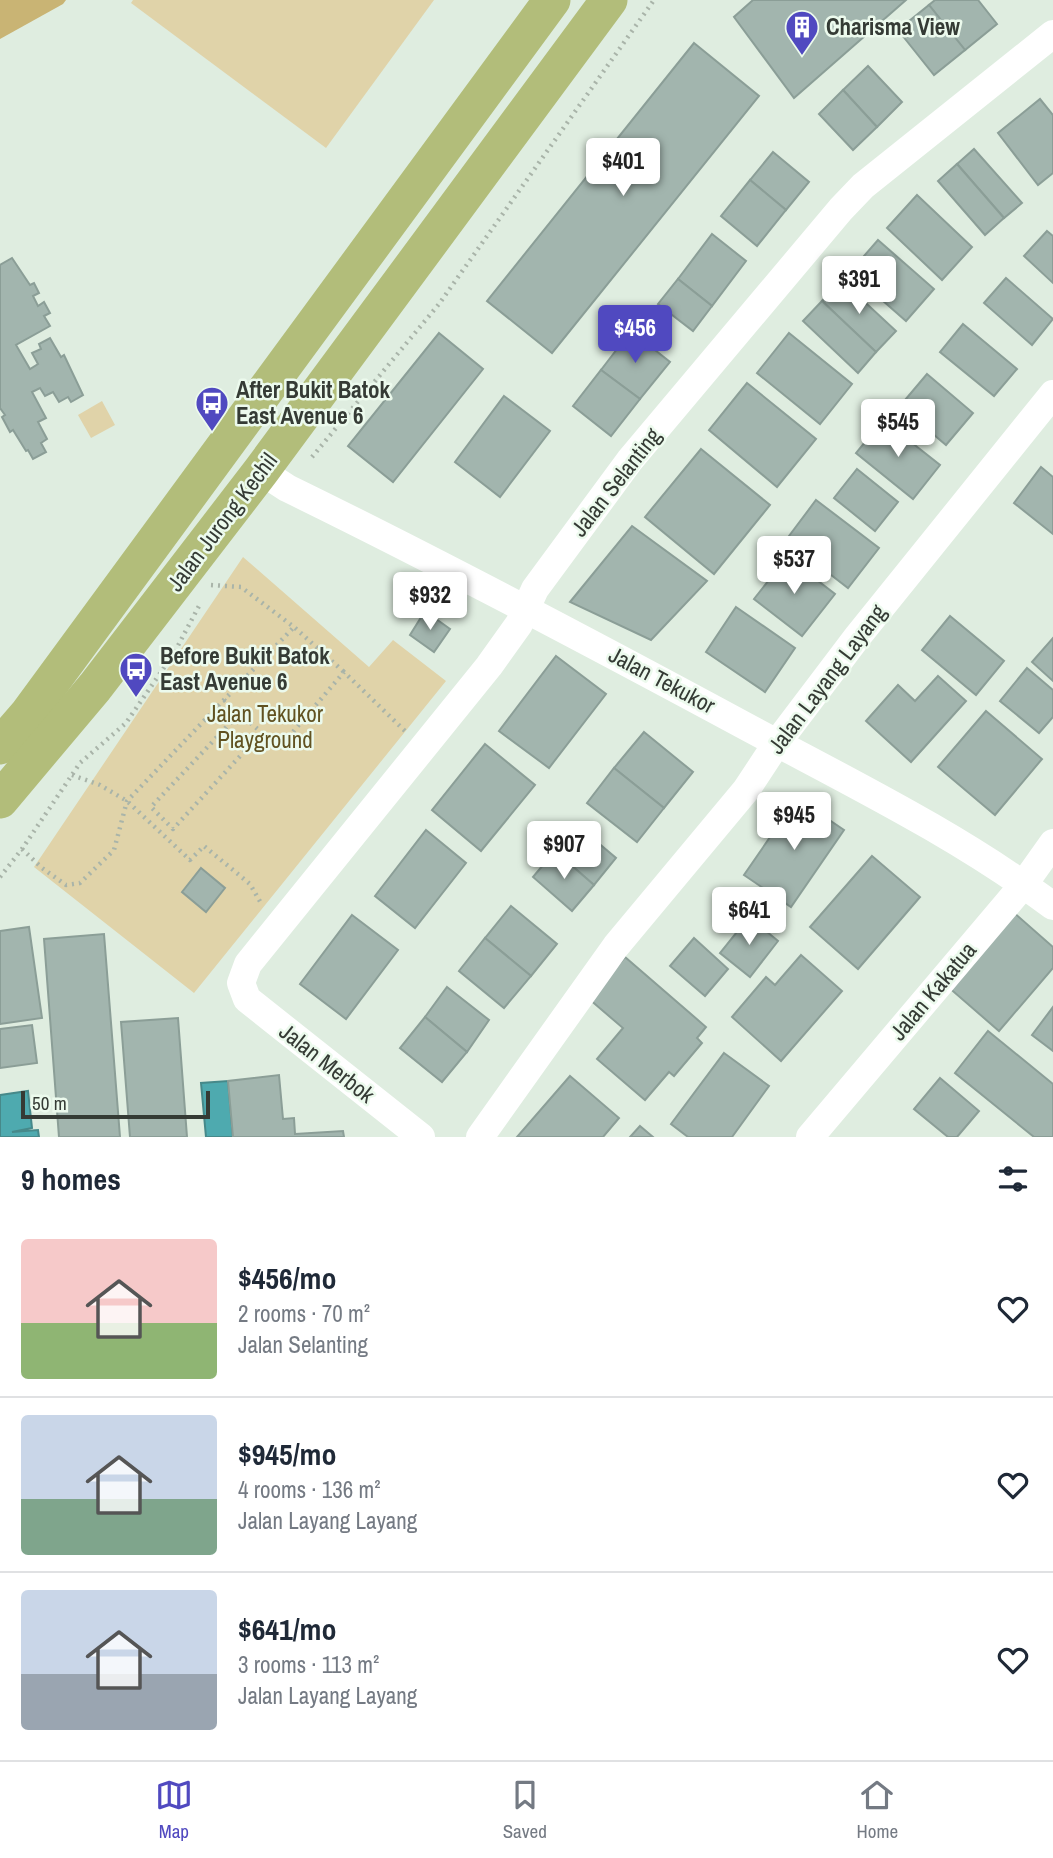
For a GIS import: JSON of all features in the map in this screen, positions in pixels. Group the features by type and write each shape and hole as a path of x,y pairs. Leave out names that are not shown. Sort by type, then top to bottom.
{"main road":[{"name":"Jalan Jurong Kechil","path":"0,746 28,714 552,0"},
{"name":"Jalan Jurong Kechil","path":"0,800 274,480 609,0"}],"street":[{"name":"Jalan Selanting","path":"241,983 248,964 489,666 519,624 535,589 631,460 841,209 863,186 1053,34"},
{"name":"Jalan Layang Layang","path":"480,1137 616,946 746,790 777,743 858,636 1053,394"},
{"name":"Jalan Tekukor","path":"274,480 527,607 883,798 1024,884 1053,906"},
{"name":"Jalan Kakatua","path":"810,1137 1024,884 1053,843"},
{"name":"Jalan Merbok","path":"241,983 247,999 421,1137"}],"path":[{"path":"274,480 439,304 654,0"},
{"path":"0,877 80,762 126,723 174,653 218,575"},
{"path":"210,585 241,587 294,627 422,748"},
{"path":"22,849 66,885 80,883 114,850 127,801 294,627"},
{"path":"224,700 280,747 344,672"},
{"path":"217,708 232,721 151,807 173,829 253,742 259,747 268,738"},
{"path":"72,775 100,785 127,801 190,860 204,846 250,884 276,930"}],"green space":[{"path":"133,0 434,0 326,148 131,3"},
{"path":"102,401 115,425 91,438 78,415"},
{"name":"Jalan Tekukor Playground","path":"243,557 369,667 393,640 446,681 194,993 34,867"}],"shaded area":[{"path":"0,0 66,0 0,39"}],"water":[{"path":"228,1081 233,1137 206,1137 201,1083"},
{"path":"28,1091 32,1128 12,1132 38,1130 39,1137 0,1137 0,1095"}],"building":[{"name":"Charisma View","path":"753,0 906,0 794,98 734,17"},
{"path":"935,0 978,0 997,24 965,50 929,5"},
{"path":"929,5 965,50 934,75 898,30"},
{"path":"694,43 759,96 552,353 487,301"},
{"path":"868,66 902,102 877,127 843,90"},
{"path":"843,90 877,127 853,150 819,114"},
{"path":"1040,99 1053,115 1053,173 1038,185 998,133"},
{"path":"974,149 1022,203 1004,218 957,164"},
{"path":"773,152 809,182 786,210 750,180"},
{"path":"957,164 1004,218 985,235 938,181"},
{"path":"750,180 786,210 757,246 721,216"},
{"path":"917,195 972,247 942,280 887,228"},
{"path":"1047,231 1053,236 1053,283 1024,256"},
{"path":"712,234 746,261 712,306 678,279"},
{"path":"878,240 934,289 906,321 850,272"},
{"path":"12,258 30,285 34,283 39,293 33,296 38,306 44,302 50,313 44,316 50,326 16,345 30,369 38,364 32,353 41,349 39,344 50,338 61,357 64,355 83,395 71,402 68,397 59,402 53,392 45,396 40,388 32,392 46,418 38,422 47,439 41,443 46,452 33,459 13,430 10,432 0,408 0,265"},
{"path":"1006,278 1053,319 1032,345 984,303"},
{"path":"678,279 712,306 693,331 658,304"},
{"path":"841,280 896,331 876,352 822,301"},
{"path":"822,301 876,352 858,373 803,321"},
{"path":"963,324 1017,369 994,396 940,352"},
{"path":"631,331 670,362 640,399 601,370"},
{"path":"439,333 483,369 393,482 348,446"},
{"path":"789,333 852,384 820,424 757,373"},
{"path":"601,370 640,399 611,436 573,406"},
{"path":"927,374 973,413 946,445 900,406"},
{"path":"747,383 816,439 777,487 709,430"},
{"path":"504,396 550,431 500,497 455,462"},
{"path":"883,420 940,465 913,499 856,453"},
{"path":"701,449 770,505 714,574 645,517"},
{"path":"1041,467 1053,477 1053,534 1014,503"},
{"path":"857,469 898,502 875,531 834,498"},
{"path":"816,500 879,548 848,588 786,540"},
{"path":"632,526 707,581 651,640 570,602"},
{"path":"787,557 835,594 802,636 754,599"},
{"path":"736,607 795,648 765,692 706,652"},
{"path":"425,611 450,629 434,652 410,635"},
{"path":"950,616 1004,661 976,695 922,650"},
{"path":"1053,638 1053,681 1032,662"},
{"path":"556,656 606,694 549,768 499,731"},
{"path":"1027,668 1053,690 1053,717 1039,733 1000,701"},
{"path":"938,676 966,701 911,762 866,721 898,685 915,701"},
{"path":"986,711 1042,759 995,815 938,767"},
{"path":"644,732 693,772 664,808 614,768"},
{"path":"485,744 535,785 481,851 432,810"},
{"path":"614,768 664,808 637,842 587,803"},
{"path":"797,798 844,830 791,907 744,875"},
{"path":"577,825 616,858 594,885 555,851"},
{"path":"426,830 466,863 415,928 375,896"},
{"path":"555,851 594,885 572,911 533,877"},
{"path":"872,856 920,897 858,969 810,927"},
{"path":"201,868 225,888 206,912 182,892"},
{"path":"511,906 557,944 531,976 485,938"},
{"path":"1012,911 1053,947 1053,968 999,1031 947,986"},
{"path":"352,915 398,950 346,1019 300,984"},
{"path":"749,917 778,941 750,977 720,953"},
{"path":"29,927 42,1018 0,1024 0,931"},
{"path":"104,934 120,1137 59,1137 44,939"},
{"path":"485,938 531,976 504,1008 459,971"},
{"path":"694,938 728,969 705,996 670,966"},
{"path":"801,955 842,991 781,1061 732,1017 766,977 775,985"},
{"path":"625,957 706,1027 697,1038 702,1043 674,1076 669,1072 645,1100 597,1059 623,1028 589,999"},
{"path":"447,987 489,1020 467,1052 425,1017"},
{"path":"1053,1007 1053,1051 1032,1035"},
{"path":"425,1017 467,1052 442,1082 400,1048"},
{"path":"178,1018 187,1137 130,1137 121,1022"},
{"path":"32,1025 37,1063 0,1068 0,1029"},
{"path":"988,1031 1053,1084 1053,1137 1034,1137 955,1073"},
{"path":"724,1053 769,1086 732,1137 688,1137 671,1124"},
{"path":"279,1075 283,1119 294,1118 295,1134 343,1131 344,1137 233,1137 228,1081"},
{"path":"570,1076 619,1118 603,1137 517,1137"},
{"path":"940,1078 979,1111 957,1137 948,1137 914,1109"},
{"path":"640,1126 653,1137 630,1137"}],"place":[{"name":"Charisma View","path":"802,57"},
{"name":"After Bukit Batok East Avenue 6","path":"212,433"},
{"name":"Before Bukit Batok East Avenue 6","path":"136,699"}]}
